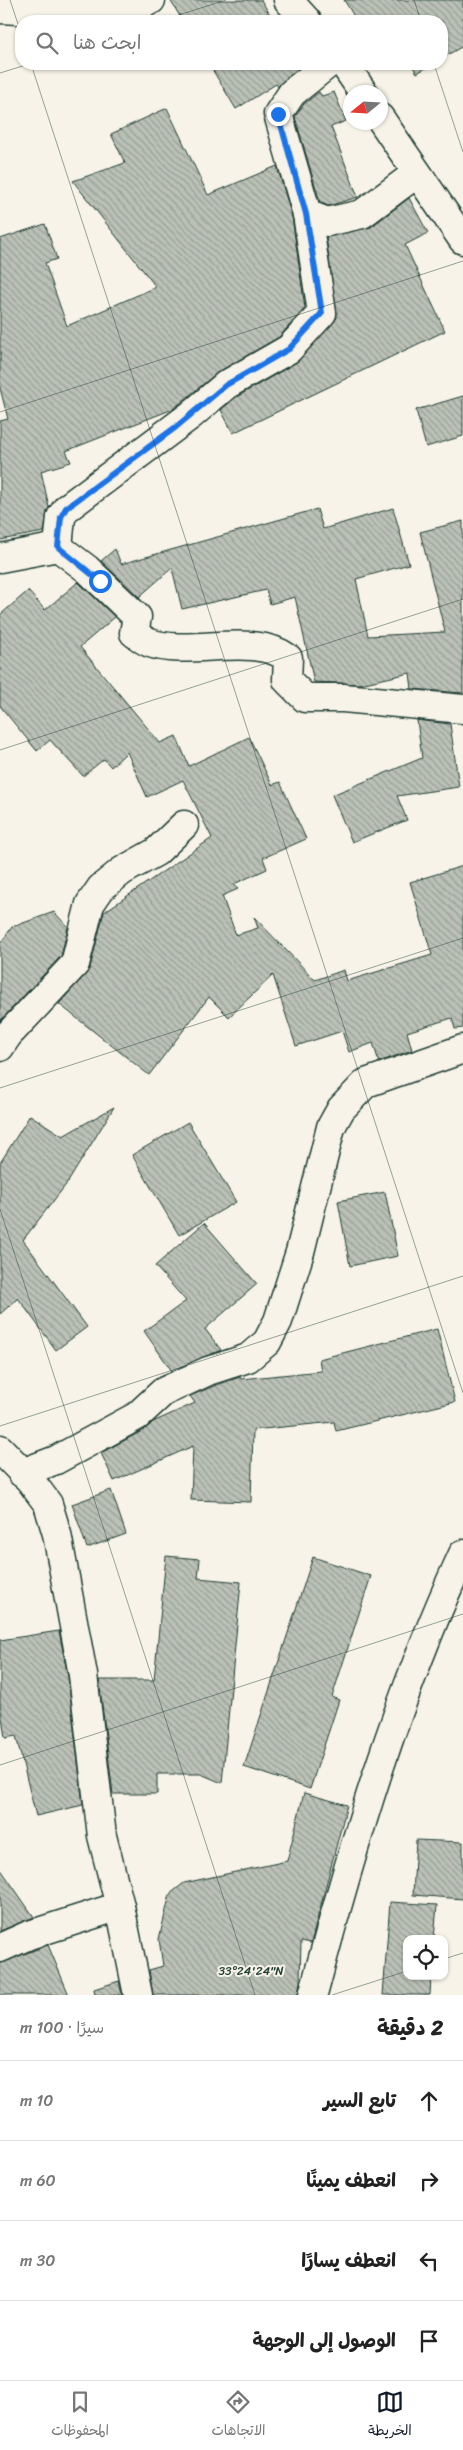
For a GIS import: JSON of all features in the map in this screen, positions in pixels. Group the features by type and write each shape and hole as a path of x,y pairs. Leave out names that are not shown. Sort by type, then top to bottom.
{"street":[{"path":"0,9 107,12 141,6 151,0"},
{"path":"288,0 302,15"},
{"path":"58,547 61,517 66,508 176,427 226,385 289,349 322,313 306,214 278,114 292,93 321,70"},
{"path":"348,70 358,85"},
{"path":"388,130 463,240"},
{"path":"306,214 327,222 362,214 417,173"},
{"path":"0,558 58,547 87,569 137,617 134,632 148,642 162,646 237,647 278,651 288,658 287,680 305,698 343,698 463,709"},
{"path":"0,1048 8,1035 75,964 90,904 101,888 122,871 156,852 184,825"},
{"path":"22,1473 56,1460 137,1416 163,1392 208,1371 248,1358 267,1342 278,1321 288,1291 331,1128 341,1109 366,1083 463,1049"},
{"path":"0,1449 48,1504 57,1534 84,1675 102,1836 120,1906 138,1995"},
{"path":"313,1995 337,1902 390,1732 432,1621 463,1554"},
{"path":"0,1948 29,1935 120,1906"}],"building":[{"path":"170,0 261,0 270,15 179,15"},
{"path":"344,0 463,0 463,46 448,55 448,15 353,15"},
{"path":"213,70 297,70 278,87 276,84 236,109"},
{"path":"319,92 322,96 334,92 343,114 343,122 331,127 358,197 328,206 320,202 295,117 304,104"},
{"path":"167,108 208,195 277,166 292,217 305,308 279,337 218,372 173,409 66,451 71,462 41,471 49,507 44,532 0,540 0,421 8,419 0,388 0,239 45,224 57,259 45,263 67,326 156,287 73,181 125,163 111,134"},
{"path":"409,198 428,233 405,245 445,331 233,433 221,410 235,398 297,362 337,318 326,237 371,227"},
{"path":"463,396 463,436 426,447 416,410"},
{"path":"393,508 409,564 356,579 368,636 445,632 420,532 463,521 463,693 412,689 410,673 360,684 314,682 295,597 270,604 266,590 182,609 172,568 139,597 101,561 115,549 121,564 317,509 323,529"},
{"path":"78,582 115,617 80,647 160,743 176,736 189,766 249,737 272,785 280,782 306,839 263,858 267,869 234,884 238,889 222,896 236,935 258,928 254,917 315,980 344,970 347,981 432,955 410,882 463,866 463,1028 455,1029 452,1018 407,1032 412,1050 379,1062 373,1043 349,1052 342,1031 296,1046 273,975 229,1017 209,997 149,1075 59,1004 90,968 104,912 212,838 183,780 147,797 127,752 111,767 104,759 83,776 50,740 37,751 0,706 0,615 28,591 45,610"},
{"path":"417,720 450,724 459,787 397,796 407,820 352,842 332,795 422,758"},
{"path":"54,912 68,927 61,956 0,1021 0,944 12,927"},
{"path":"114,1107 68,1182 23,1240 87,1327 56,1350 18,1298 0,1314 0,1163 30,1115 63,1136"},
{"path":"188,1122 236,1202 179,1235 132,1155"},
{"path":"385,1192 398,1256 350,1266 338,1201"},
{"path":"204,1223 257,1284 205,1329 221,1350 172,1371 144,1331 186,1301 155,1266"},
{"path":"437,1329 455,1402 336,1431 334,1422 253,1430 251,1502 191,1500 193,1446 114,1481 101,1453 144,1430 153,1422 195,1403 190,1396 214,1386 240,1377 241,1379 321,1371 319,1359"},
{"path":"111,1490 126,1534 87,1548 72,1504"},
{"path":"166,1556 200,1559 198,1578 241,1582 222,1783 201,1774 157,1774 157,1794 113,1794 99,1680 154,1680"},
{"path":"313,1557 371,1576 332,1697 339,1700 310,1789 244,1767"},
{"path":"59,1631 68,1677 83,1805 36,1816 16,1736 5,1738 0,1703 0,1640"},
{"path":"304,1793 347,1805 311,1943 301,1941 298,1995 153,1995 149,1970 163,1966 159,1939 170,1894 184,1883 287,1861"},
{"path":"416,1840 463,1842 463,1899 413,1895"},
{"path":"0,1868 34,1917 0,1931"},
{"path":"390,1902 437,1905 434,1935 403,1935 403,1980 431,1980 430,1995 383,1995"},
{"path":"48,1945 69,1995 0,1995 0,1963"},
{"path":"119,1981 122,1995 95,1995 94,1989"}],"route":[{"path":"100,581 58,547 61,517 66,508 191,416 226,385 289,349 322,313 314,257 301,191 278,114"}]}
